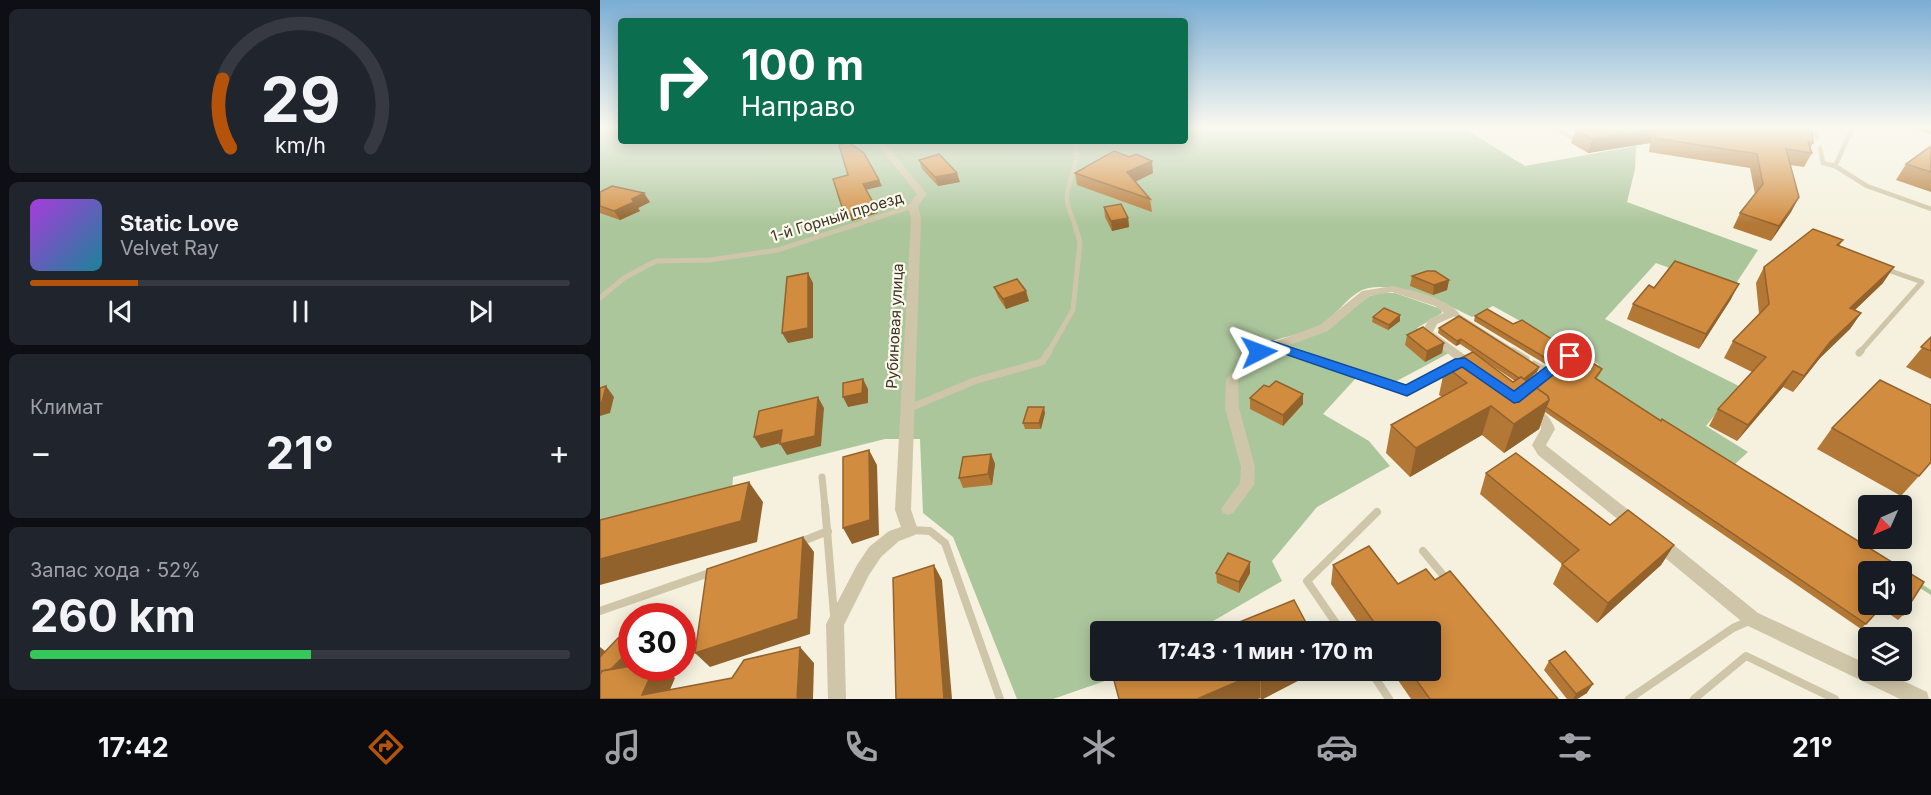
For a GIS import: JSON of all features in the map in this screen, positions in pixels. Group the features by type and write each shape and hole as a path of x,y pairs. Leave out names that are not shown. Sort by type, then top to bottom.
{"street":[{"name":"Рубиновая улица","path":"894,160 922,194 913,206 916,219 903,510 910,530"},
{"path":"1228,509 1248,485 1248,467 1232,408 1232,380 1259,352 1272,345 1324,328 1366,293 1393,289 1439,304 1453,313"},
{"path":"1453,313 1433,322 1427,333 1481,373"},
{"path":"1518,395 1546,422 1548,429 1539,445 1543,451 1752,619 1920,699"},
{"path":"837,699 835,624 875,552 894,536 910,530"}],"lane":[{"path":"906,410 1008,368 1042,362 1073,310 1080,242 1067,200 1070,176 1077,160"},
{"path":"1822,160 1823,164 1835,166 1854,180 1931,209"},
{"path":"1835,166 1838,160"},
{"name":"1-й Горный проезд","path":"600,298 624,278 656,261 710,260 778,250 913,206"},
{"path":"1878,266 1922,282 1931,282"},
{"path":"1859,353 1922,282"},
{"path":"1453,313 1547,372"},
{"path":"1518,395 1570,356 1569,350 1548,338"},
{"path":"1272,345 1407,391 1460,363 1465,363"},
{"path":"822,477 835,624"},
{"path":"1334,621 1307,581 1377,512"},
{"path":"910,530 924,528 935,531 945,543 1000,699"},
{"path":"784,548 828,531"},
{"path":"1423,552 1452,586"},
{"path":"600,611 719,570"},
{"path":"1629,699 1733,628 1752,619"},
{"path":"1694,699 1746,656 1835,699"},
{"path":"1377,681 1389,699"}],"green space":[{"path":"600,160 1515,160 1525,166 1560,160 1635,160 1627,202 1758,250 1731,291 1656,263 1605,319 1739,386 1706,426 1748,452 1734,465 1858,545 1592,383 1600,374 1598,364 1493,306 1472,317 1418,294 1387,287 1362,290 1319,326 1266,343 1272,351 1356,378 1323,414 1369,441 1390,466 1317,507 1272,561 1282,581 1213,621 1090,621 1090,681 1105,681 1053,699 1017,699 953,537 923,513 920,439 885,439 733,477 732,490 600,531"},
{"path":"1395,293 1441,309 1442,313 1417,328 1449,353 1395,382 1288,345 1328,329 1369,296"},
{"path":"1912,578 1931,590 1931,595 1912,583"}],"building":[{"path":"843,160 868,160 879,180 863,184 875,206 849,214 845,206 842,207 833,179 848,175"},
{"path":"919,160 944,160 957,173 935,177"},
{"path":"1099,160 1149,160 1152,161 1127,172 1150,199 1075,173"},
{"path":"1758,160 1789,160 1799,197 1779,226 1740,213 1763,184"},
{"path":"1912,160 1931,160 1931,172 1906,164"},
{"path":"612,186 644,193 632,199 634,202 614,211 600,206 600,192"},
{"path":"1121,204 1128,218 1111,221 1104,207"},
{"path":"1813,229 1843,240 1837,245 1894,267 1850,308 1861,313 1830,342 1804,376 1793,371 1748,425 1718,409 1766,357 1733,341 1769,304 1764,267"},
{"path":"1675,261 1739,284 1706,334 1633,304 1649,285 1654,288"},
{"path":"1435,271 1449,280 1434,285 1412,276"},
{"path":"808,273 808,328 782,333 787,277"},
{"path":"1017,279 1026,291 1003,299 994,287"},
{"path":"1384,308 1400,315 1389,325 1373,317"},
{"path":"1487,309 1513,324 1522,320 1566,348 1549,360 1475,316"},
{"path":"1459,316 1539,367 1524,379 1519,378 1461,339 1457,341 1439,328"},
{"path":"1423,327 1444,343 1427,351 1407,335"},
{"path":"1931,337 1931,351 1921,347"},
{"path":"1473,352 1513,382 1521,377 1548,396 1549,400 1514,424 1491,406 1416,448 1391,425 1467,383 1445,366"},
{"path":"1577,353 1602,369 1595,378 1858,541 1858,549 1871,549 1890,561 1858,561 1858,615 1874,615 1866,624 1546,407 1548,396 1534,386"},
{"path":"863,379 862,393 843,397 843,383"},
{"path":"1880,380 1931,405 1931,462 1919,476 1832,428"},
{"path":"1276,381 1303,394 1283,415 1250,398 1264,385 1269,387"},
{"path":"606,386 602,402 600,403 600,388"},
{"path":"818,397 815,436 780,444 782,430 754,437 759,411"},
{"path":"1028,407 1044,407 1039,423 1023,423"},
{"path":"869,450 870,520 843,528 843,457"},
{"path":"1516,453 1610,525 1628,510 1674,545 1608,603 1562,564 1579,550 1486,473"},
{"path":"991,454 988,474 959,478 963,457"},
{"path":"749,482 741,521 600,559 600,520"},
{"path":"803,537 798,619 696,653 707,569"},
{"path":"1369,546 1398,584 1426,569 1435,580 1450,571 1558,699 1430,699 1417,681 1441,681 1441,621 1373,621 1333,565"},
{"path":"1228,553 1250,562 1239,582 1216,573"},
{"path":"934,565 944,699 896,699 893,578"},
{"path":"1912,575 1924,582 1912,601"},
{"path":"1294,600 1305,621 1242,621"},
{"path":"618,638 618,662 611,669 602,671 600,675 600,657"},
{"path":"800,647 797,699 600,699 602,671 618,668 618,681 648,681 642,695 732,678 744,660"},
{"path":"1565,651 1593,684 1576,694 1549,661"},
{"path":"1114,681 1239,681 1197,699 1119,699"}],"route":[{"path":"1259,352 1272,345 1407,391 1460,363 1465,363 1473,366 1514,398 1570,356"}]}
